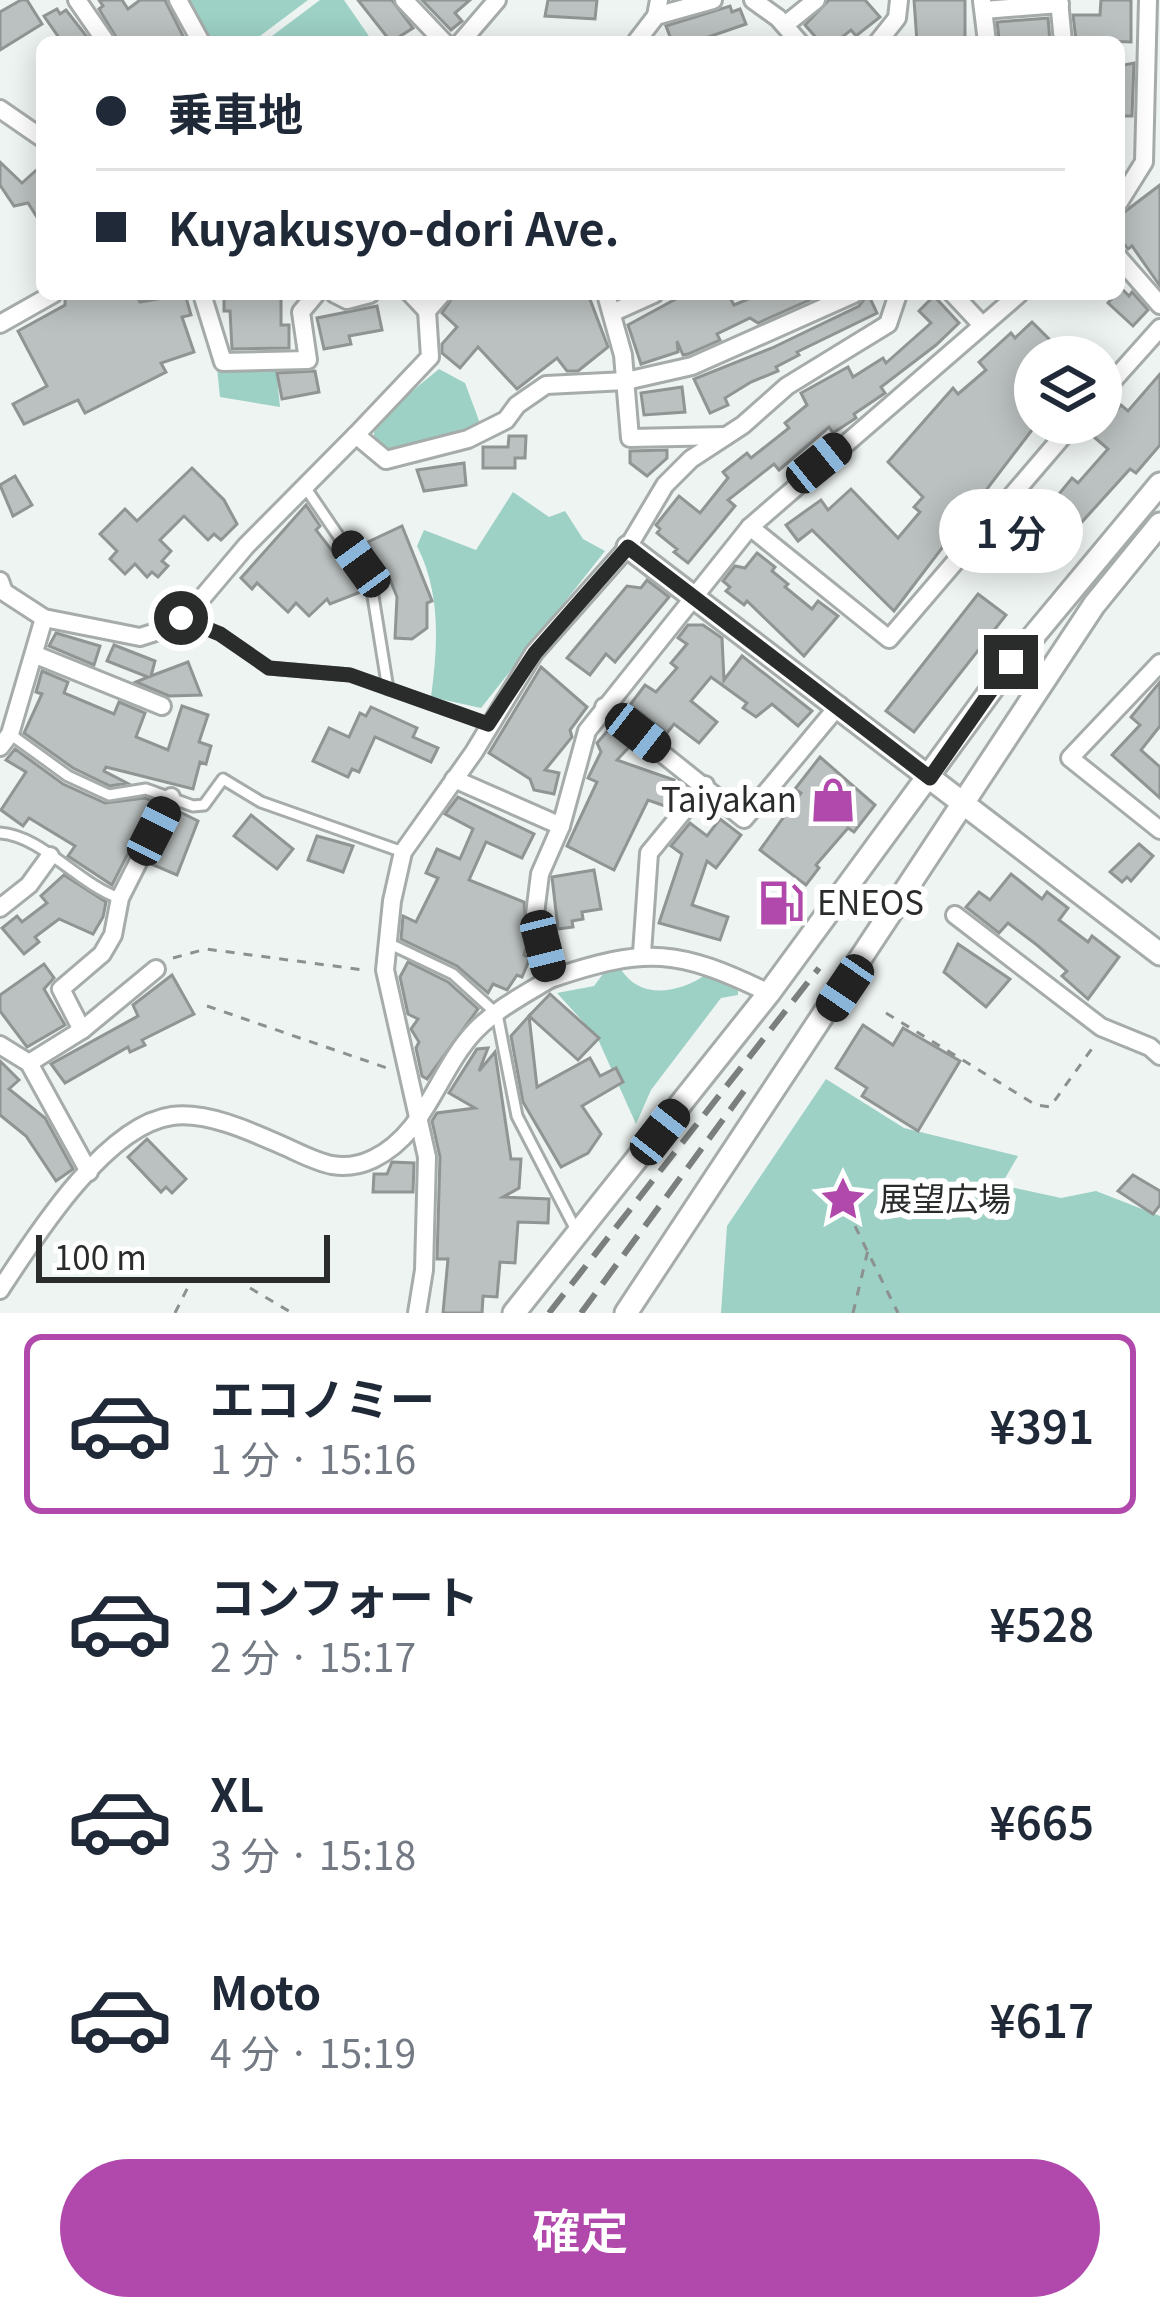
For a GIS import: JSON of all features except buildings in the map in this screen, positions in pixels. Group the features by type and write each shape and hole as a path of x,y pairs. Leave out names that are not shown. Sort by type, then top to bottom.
{"street":[{"path":"77,0 102,36"},
{"path":"178,0 198,36"},
{"path":"404,0 438,36"},
{"path":"466,36 496,0"},
{"path":"640,36 657,8 713,0"},
{"path":"753,0 794,36"},
{"path":"785,25 816,0"},
{"path":"888,36 899,0"},
{"path":"1125,192 1144,162 1154,98 1148,0"},
{"path":"987,36 983,5 1059,2 1062,36"},
{"path":"0,109 36,134"},
{"path":"1125,265 1160,305"},
{"path":"0,324 42,300"},
{"path":"204,300 223,362 308,360 301,313 311,300"},
{"path":"0,580 4,592 44,618 140,637 181,618 430,357 427,310 418,300"},
{"path":"427,310 436,300"},
{"path":"609,300 626,381 629,438 726,436"},
{"path":"614,313 641,300"},
{"path":"356,435 386,460 419,454 506,420 546,385 626,381 692,366 840,300"},
{"path":"418,1313 427,1173 424,1134 385,970 403,852 535,653 628,547 665,485 691,459 787,386 888,324 896,300"},
{"path":"958,300 982,326"},
{"path":"550,979 535,914 540,874 561,826 587,731 749,527 1012,300"},
{"path":"1122,371 1160,328"},
{"path":"749,527 890,638 1056,444"},
{"path":"514,1313 769,994 1011,662 1160,484"},
{"path":"626,1313 1094,605 1160,524"},
{"path":"628,547 1160,954"},
{"path":"5,740 36,655 44,618"},
{"path":"36,655 162,706"},
{"path":"1159,665 1070,758 1160,830"},
{"path":"604,707 745,819 839,705"},
{"path":"454,779 561,826"},
{"path":"642,953 649,853 705,785"},
{"path":"82,1030 61,989 102,954 113,935 120,898 171,797"},
{"path":"0,908 29,885 50,856"},
{"path":"955,915 1105,1030 1150,1047 1160,1056"},
{"path":"0,1290 49,1219 89,1172 144,1125 172,1116 238,1128 322,1165 341,1168 393,1148 418,1121 474,1032 550,979 642,953 708,964 769,994"},
{"path":"29,1063 82,1030 157,969"},
{"path":"0,1045 29,1063 89,1172"}],"lane":[{"path":"305,487 371,584 388,689"},
{"path":"181,618 220,634 269,668 350,675 488,724"},
{"path":"5,740 110,795 146,789 204,805 223,779 261,802 403,852"},
{"path":"0,833 19,835 78,879 120,898"},
{"path":"386,942 453,974 497,1014 518,1116 579,1235"}],"path":[{"path":"157,969 180,955 206,949 314,967 385,970"},
{"path":"207,1006 367,1064 407,1073"},
{"path":"886,1013 1036,1105 1050,1107 1105,1030"},
{"path":"847,1210 898,1313"},
{"path":"853,1313 868,1249"},
{"path":"175,1313 191,1281"},
{"path":"250,1288 292,1313"}],"green space":[{"path":"182,0 308,0 260,36 203,36"},
{"path":"320,0 344,0 369,36 272,36"},
{"path":"276,367 280,407 220,397 217,368"},
{"path":"439,369 465,383 481,426 429,443 388,449 374,438 374,432 394,406"},
{"path":"513,492 549,517 565,511 583,539 605,551 481,708 431,697 436,620 430,582 417,546 424,530 476,550"},
{"path":"620,968 628,979 649,989 684,986 707,974 738,988 738,995 721,998 651,1090 636,1124 597,1037 557,993 594,986 606,970"},
{"path":"826,1079 904,1128 1018,1156 1001,1185 1061,1198 1096,1191 1160,1216 1160,1313 721,1313 727,1226"}],"railway":[{"path":"549,1313 819,968"},
{"path":"581,1313 744,1091"}],"place":[{"name":"Taiyakan","path":"833,800"},
{"name":"ENEOS","path":"781,903"},
{"name":"展望広場","path":"843,1199"}],"route":[{"path":"181,618 220,634 269,668 350,675 488,724 535,653 628,547 930,778 1011,662"}]}
